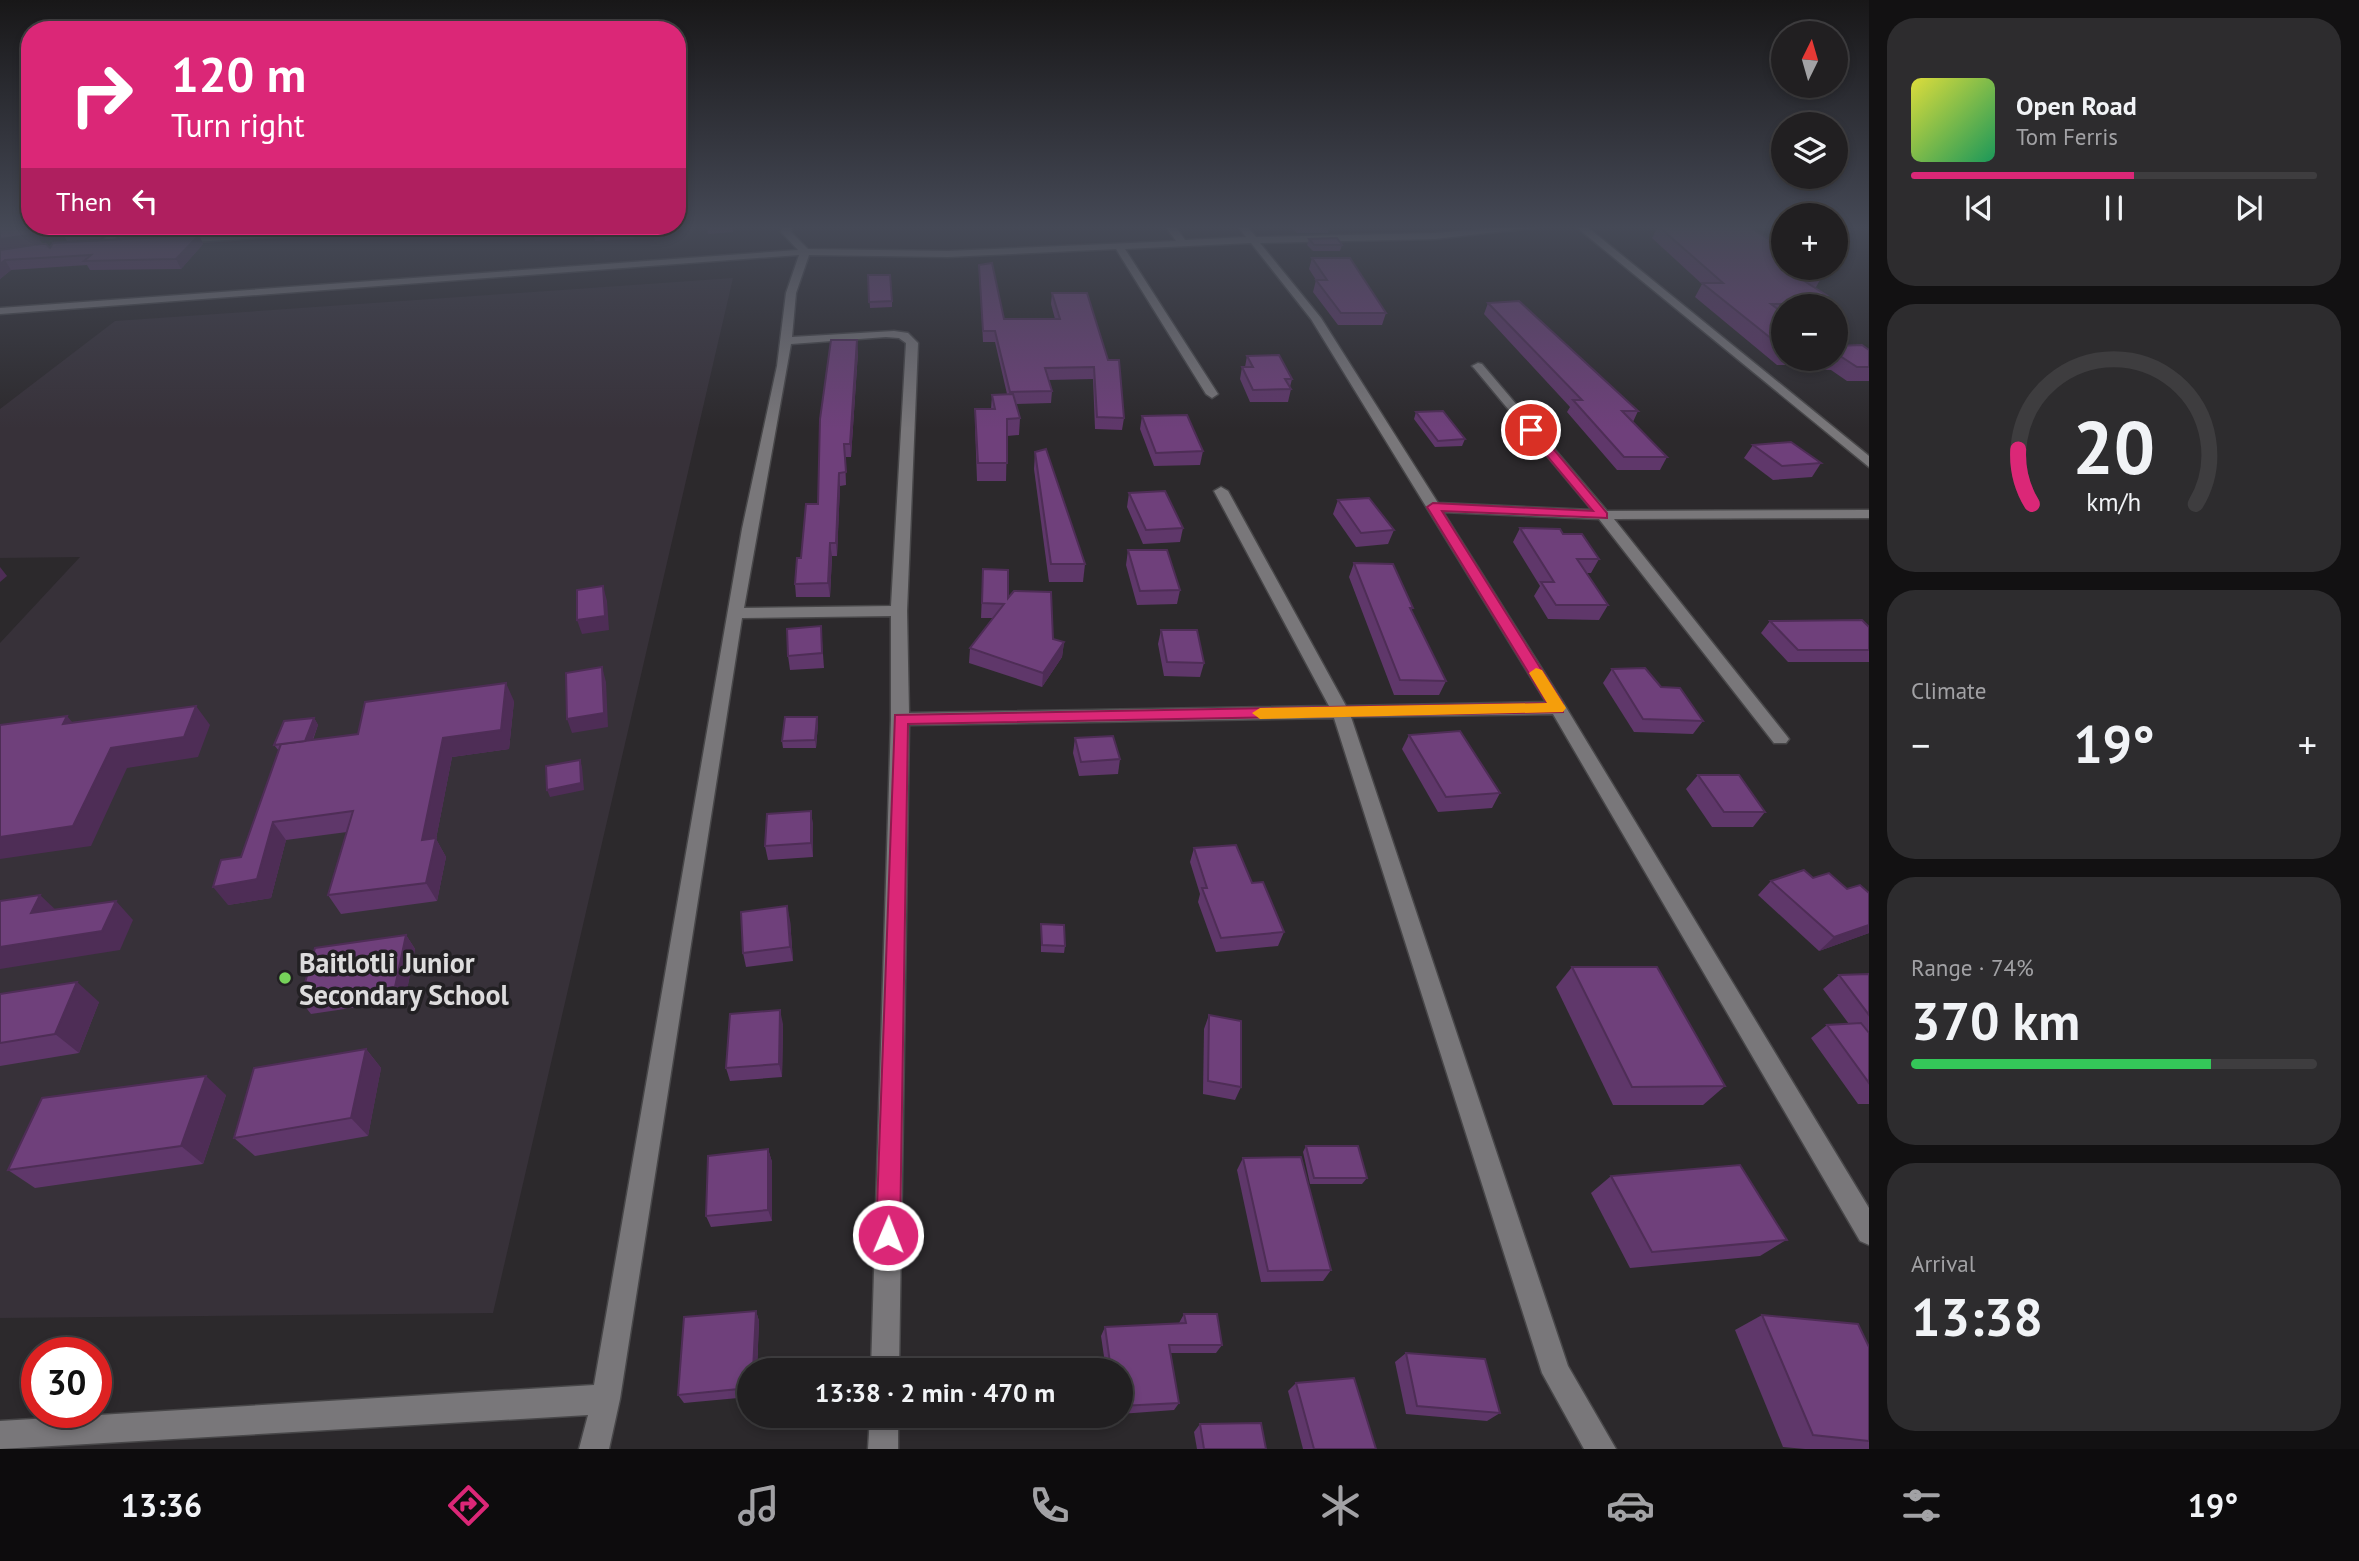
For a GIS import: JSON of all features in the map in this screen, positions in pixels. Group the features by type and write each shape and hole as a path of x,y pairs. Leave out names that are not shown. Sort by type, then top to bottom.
{"street":[{"path":"0,311 237,294"},
{"path":"594,1449 606,1399 749,529 786,341 791,294"},
{"path":"1149,294 1212,394"},
{"path":"1296,294 1316,318 1558,708 1869,1232"},
{"path":"1662,294 1869,463"},
{"path":"786,341 899,334 909,338 912,343 899,611 900,719 885,1358"},
{"path":"1478,366 1603,515 1780,739"},
{"path":"1221,491 1340,712 1556,1373 1601,1449"},
{"path":"1433,507 1603,515 1869,514"},
{"path":"736,613 899,611"},
{"path":"900,719 1558,708"},
{"path":"0,1436 606,1399"},
{"path":"883,1449 884,1428"}],"shaded area":[{"name":"Baitlotli Junior Secondary School","path":"509,294 729,294 493,1313 0,1318 0,643 80,557 0,558 0,409 115,321"}],"building":[{"path":"869,294 891,294 892,301 869,302"},
{"path":"981,294 999,294 1004,319 1060,319 1052,294 1087,294 1108,360 1119,360 1124,418 1097,417 1094,367 1045,368 1052,391 1010,392 995,331 983,331"},
{"path":"1326,294 1373,294 1386,313 1341,313"},
{"path":"1715,294 1824,294 1771,294 1771,338"},
{"path":"1519,301 1638,411 1622,411 1667,457 1624,457 1573,400 1582,400 1488,303"},
{"path":"831,340 857,340 850,444 844,444 846,472 839,473 836,543 830,543 828,583 795,584 797,558 801,558 806,504 818,504 820,419"},
{"path":"1862,345 1869,350 1869,367 1857,367 1848,361 1848,346"},
{"path":"1279,355 1292,379 1285,379 1291,389 1253,390 1242,367 1253,367 1247,356"},
{"path":"1013,394 1020,418 1007,419 1007,463 978,463 975,409 995,409 992,395"},
{"path":"1443,411 1465,439 1438,441 1416,412"},
{"path":"1187,415 1203,451 1156,453 1142,416"},
{"path":"1791,442 1821,463 1782,466 1753,445"},
{"path":"1046,449 1085,564 1051,564 1035,452"},
{"path":"1165,491 1183,528 1146,530 1129,493"},
{"path":"1369,498 1394,530 1361,533 1338,500"},
{"path":"1520,528 1560,529 1563,534 1582,534 1599,559 1577,559 1608,605 1556,605 1541,582 1554,582"},
{"path":"1128,550 1167,550 1180,590 1140,591"},
{"path":"1354,563 1393,564 1413,608 1410,608 1446,681 1400,680"},
{"path":"983,569 1008,570 1008,598 1014,591 1051,592 1053,639 1064,642 1043,673 970,648 1004,604 982,603"},
{"path":"603,586 605,616 577,620 577,590"},
{"path":"1862,620 1869,627 1869,650 1798,650 1770,621"},
{"path":"821,626 822,653 788,656 787,629"},
{"path":"1161,630 1197,630 1204,663 1167,662"},
{"path":"602,667 604,713 567,719 566,673"},
{"path":"1645,668 1661,687 1680,688 1703,721 1643,719 1612,669"},
{"path":"506,683 501,730 443,738 422,840 436,838 426,883 328,895 353,811 273,822 257,879 213,887 221,860 241,857 281,744 358,734 365,702"},
{"path":"196,706 184,737 111,748 73,826 0,837 0,725 67,716 63,724"},
{"path":"785,717 817,717 815,740 782,741"},
{"path":"314,718 305,741 274,745 284,721"},
{"path":"1460,731 1500,793 1446,797 1409,735"},
{"path":"1113,736 1120,759 1081,762 1075,738"},
{"path":"580,760 581,783 547,790 546,766"},
{"path":"1698,775 1739,775 1765,812 1724,812"},
{"path":"811,811 811,843 765,846 767,814"},
{"path":"1236,845 1252,883 1263,882 1284,932 1221,938 1202,888 1207,888 1194,848"},
{"path":"1804,870 1813,878 1829,873 1847,889 1860,885 1869,893 1869,925 1834,937 1771,881"},
{"path":"40,895 31,913 116,901 102,931 0,947 0,901"},
{"path":"787,906 790,947 743,953 741,912"},
{"path":"1041,924 1064,925 1065,946 1042,945"},
{"path":"406,935 395,987 300,1000 315,948"},
{"path":"1572,967 1657,967 1725,1086 1632,1087"},
{"path":"1869,974 1869,1015 1839,975"},
{"path":"77,982 55,1034 0,1043 0,994"},
{"path":"780,1010 779,1064 726,1068 730,1014"},
{"path":"1209,1015 1241,1021 1241,1087 1208,1081"},
{"path":"1861,1023 1869,1033 1869,1083 1827,1025"},
{"path":"366,1049 351,1118 234,1138 254,1068"},
{"path":"206,1076 181,1146 8,1170 42,1098"},
{"path":"1306,1146 1358,1146 1367,1178 1314,1178"},
{"path":"768,1149 768,1210 706,1216 708,1156"},
{"path":"1301,1157 1331,1270 1268,1271 1243,1158"},
{"path":"1740,1165 1787,1240 1652,1252 1611,1176"},
{"path":"756,1311 754,1358 737,1358 737,1389 678,1395 684,1317"},
{"path":"1184,1314 1217,1314 1222,1345 1169,1345 1179,1403 1133,1405 1133,1358 1109,1358 1105,1327 1186,1323"},
{"path":"1762,1315 1858,1324 1869,1347 1869,1441 1813,1435"},
{"path":"1406,1353 1485,1359 1500,1413 1417,1406"},
{"path":"1354,1378 1376,1449 1314,1449 1296,1383"},
{"path":"1261,1423 1266,1449 1204,1449 1200,1424"}],"slow traffic":[{"path":"1260,713 1558,708 1536,673"}],"place":[{"name":"Baitlotli Junior Secondary School","path":"285,978"}],"route":[{"path":"888,1235 900,719 1558,708 1433,507 1603,515 1531,430"}]}
